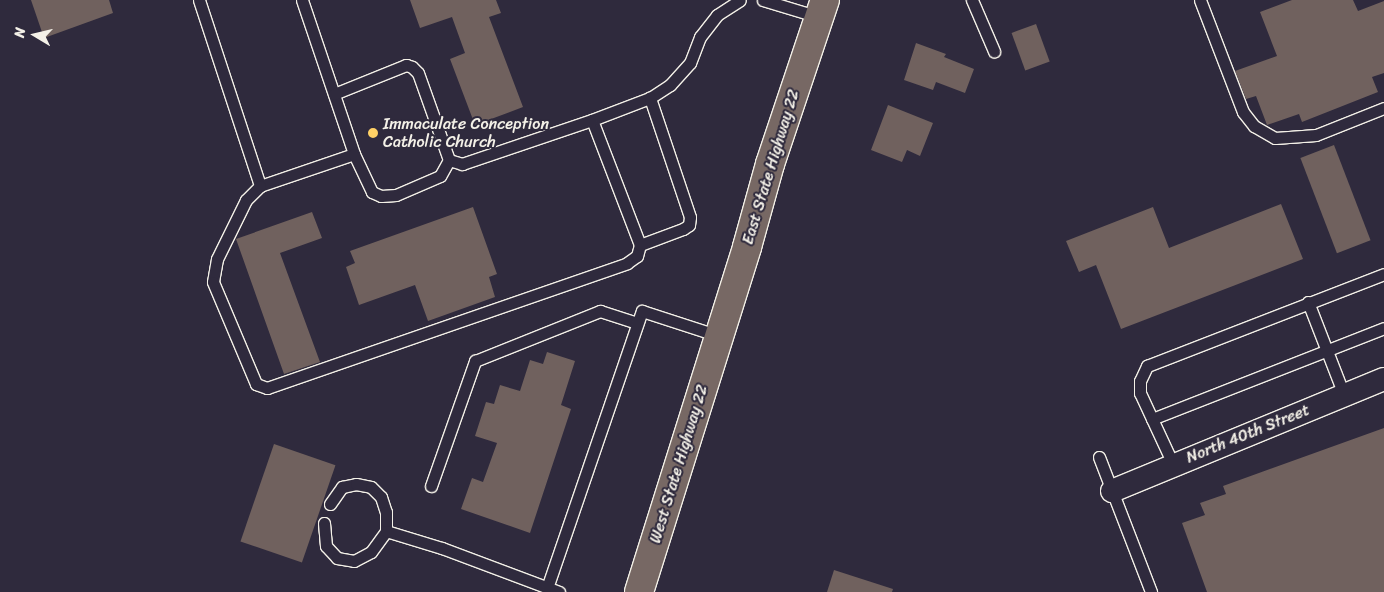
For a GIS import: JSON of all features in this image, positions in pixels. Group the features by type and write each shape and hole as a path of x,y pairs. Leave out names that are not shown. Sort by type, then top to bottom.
{"main road":[{"name":"East State Highway 22","path":"719,336 770,164 822,8"},
{"name":"West State Highway 22","path":"639,592 719,336"}],"street":[{"name":"North 40th Street","path":"1112,491 1173,464 1384,379"}],"lane":[{"path":"199,0 260,186"},
{"path":"302,0 354,154 372,192 381,196 396,195 440,176 449,160 418,73 412,67 406,66 334,94"},
{"path":"449,160 462,164 592,120 650,98 670,85 690,62 700,38 717,15 740,0"},
{"path":"763,0 822,8"},
{"path":"972,0 994,50"},
{"path":"1200,0 1243,112 1254,126 1275,138 1316,135 1384,108"},
{"path":"640,245 683,229 689,225 690,217 650,98"},
{"path":"354,154 260,186 246,200 217,259 213,282 256,384 267,388 627,264 637,256 640,245 592,120"},
{"path":"1173,464 1140,393 1140,381 1147,366 1384,274"},
{"path":"1308,302 1344,395"},
{"path":"431,486 475,360 600,311 637,323"},
{"path":"547,588 642,311 719,336"},
{"path":"1152,419 1384,328"},
{"path":"1099,456 1151,592"},
{"path":"324,523 326,546 337,558 354,561 371,552 386,531 386,512 381,497 371,487 356,484 342,487 330,504"},
{"path":"386,531 442,548 559,592"}],"building":[{"path":"31,0 109,0 113,13 44,38"},
{"path":"410,0 496,0 501,13 489,17 523,107 475,125 450,59 465,53 452,17 420,28"},
{"path":"1292,0 1353,0 1358,11 1384,1 1384,73 1372,77 1378,92 1302,122 1299,114 1267,125 1256,96 1246,99 1235,71 1277,56 1260,12"},
{"path":"1036,24 1050,62 1025,70 1012,33"},
{"path":"916,43 946,54 944,57 974,69 965,93 936,82 933,90 904,80"},
{"path":"888,105 933,123 920,156 907,150 902,162 871,150"},
{"path":"1334,145 1371,240 1337,253 1300,158"},
{"path":"1281,204 1303,259 1121,329 1096,265 1079,272 1066,241 1153,207 1169,248"},
{"path":"473,207 497,274 489,277 495,297 428,321 415,285 359,305 346,267 355,263 350,251"},
{"path":"312,212 322,238 280,253 320,362 284,374 236,239"},
{"path":"547,352 575,361 561,405 571,409 530,533 461,509 472,478 483,482 497,443 475,436 486,402 494,404 500,385 520,391 530,360 543,364"},
{"path":"1384,428 1384,592 1207,592 1182,523 1205,515 1200,503 1226,494 1223,486"},
{"path":"274,444 335,465 302,563 240,541"},
{"path":"834,570 893,589 892,592 827,592"}],"place":[{"name":"Immaculate Conception Catholic Church","path":"373,133"}]}
